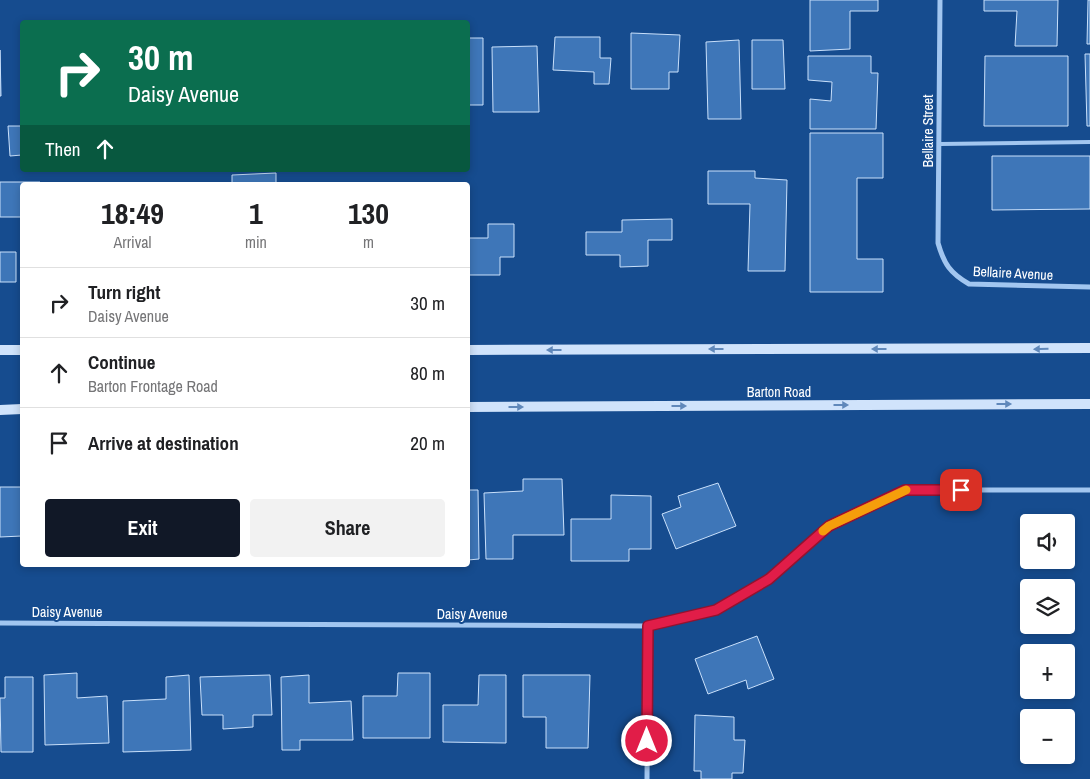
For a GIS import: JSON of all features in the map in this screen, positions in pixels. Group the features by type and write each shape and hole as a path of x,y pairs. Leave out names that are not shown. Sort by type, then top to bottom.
{"main road":[{"path":"470,350 1090,348"},
{"path":"0,350 20,350"},
{"name":"Barton Road","path":"470,407 1090,404"},
{"path":"0,410 20,409"}],"street":[{"name":"Bellaire Street","path":"940,0 938,243 943,262"},
{"name":"Bellaire Avenue","path":"943,262 952,274 968,284 1090,286"},
{"name":"Daisy Avenue","path":"0,623 648,626 716,610 769,579 829,526 905,490 1090,490"},
{"path":"647,779 648,626"}],"lane":[{"path":"940,144 1090,142"}],"building":[{"path":"810,0 878,0 878,11 850,11 850,49 810,51"},
{"path":"984,0 1058,0 1057,46 1015,46 1017,11 984,11"},
{"path":"1088,0 1090,0 1090,44 1087,44"},
{"path":"631,33 680,35 678,72 669,72 669,89 631,89"},
{"path":"555,37 600,37 600,58 611,58 609,84 594,84 594,72 553,70"},
{"path":"470,38 483,38 483,105 470,105"},
{"path":"739,40 741,119 708,119 706,42"},
{"path":"752,40 783,40 785,89 752,89"},
{"path":"537,46 539,112 493,112 492,47"},
{"path":"0,50 1,96 0,96"},
{"path":"1085,54 1090,54 1090,126 1087,126"},
{"path":"808,56 871,56 871,73 878,73 876,129 810,129 810,99 831,101 832,82 808,80"},
{"path":"985,56 1068,56 1068,126 984,126"},
{"path":"8,126 20,126 20,155 10,156"},
{"path":"810,133 883,133 883,178 857,178 857,259 883,259 883,292 810,292"},
{"path":"992,156 1090,156 1090,209 992,210"},
{"path":"708,171 755,171 755,178 787,180 785,271 748,271 750,204 708,204"},
{"path":"276,173 276,182 232,182 232,175"},
{"path":"0,182 20,182 20,217 0,217"},
{"path":"672,219 672,240 648,240 648,266 620,267 620,255 586,255 586,232 622,232 622,220"},
{"path":"488,224 514,224 514,257 500,257 500,275 470,275 470,238 488,238"},
{"path":"0,252 16,252 16,282 0,282"},
{"path":"523,479 562,479 564,535 513,535 513,559 486,559 484,493 523,491"},
{"path":"718,483 736,526 676,549 662,514 681,507 678,496"},
{"path":"0,487 20,487 20,536 0,537"},
{"path":"470,490 478,490 479,559 470,560"},
{"path":"611,495 651,496 651,549 629,549 629,561 571,561 571,519 611,519"},
{"path":"757,636 774,679 748,689 746,680 708,694 695,659"},
{"path":"77,673 77,698 107,696 109,743 45,745 44,675"},
{"path":"398,673 430,673 430,738 363,738 363,696 397,696"},
{"path":"189,675 191,750 123,752 123,701 166,699 166,677"},
{"path":"270,675 272,715 253,715 253,727 223,729 223,715 202,715 200,677"},
{"path":"309,675 309,703 351,701 353,740 300,740 300,750 282,750 281,677"},
{"path":"479,675 506,675 506,743 443,742 443,705 478,705"},
{"path":"523,675 590,675 588,748 546,748 546,717 523,717"},
{"path":"5,677 33,677 33,752 1,752 0,698 5,698"},
{"path":"695,715 734,717 734,740 745,740 743,773 732,773 732,779 701,779 701,771 694,771"}],"slow traffic":[{"path":"823,531 829,526 906,490"}],"route":[{"path":"647,741 648,626 716,610 769,579 829,526 905,490 961,490"}]}
